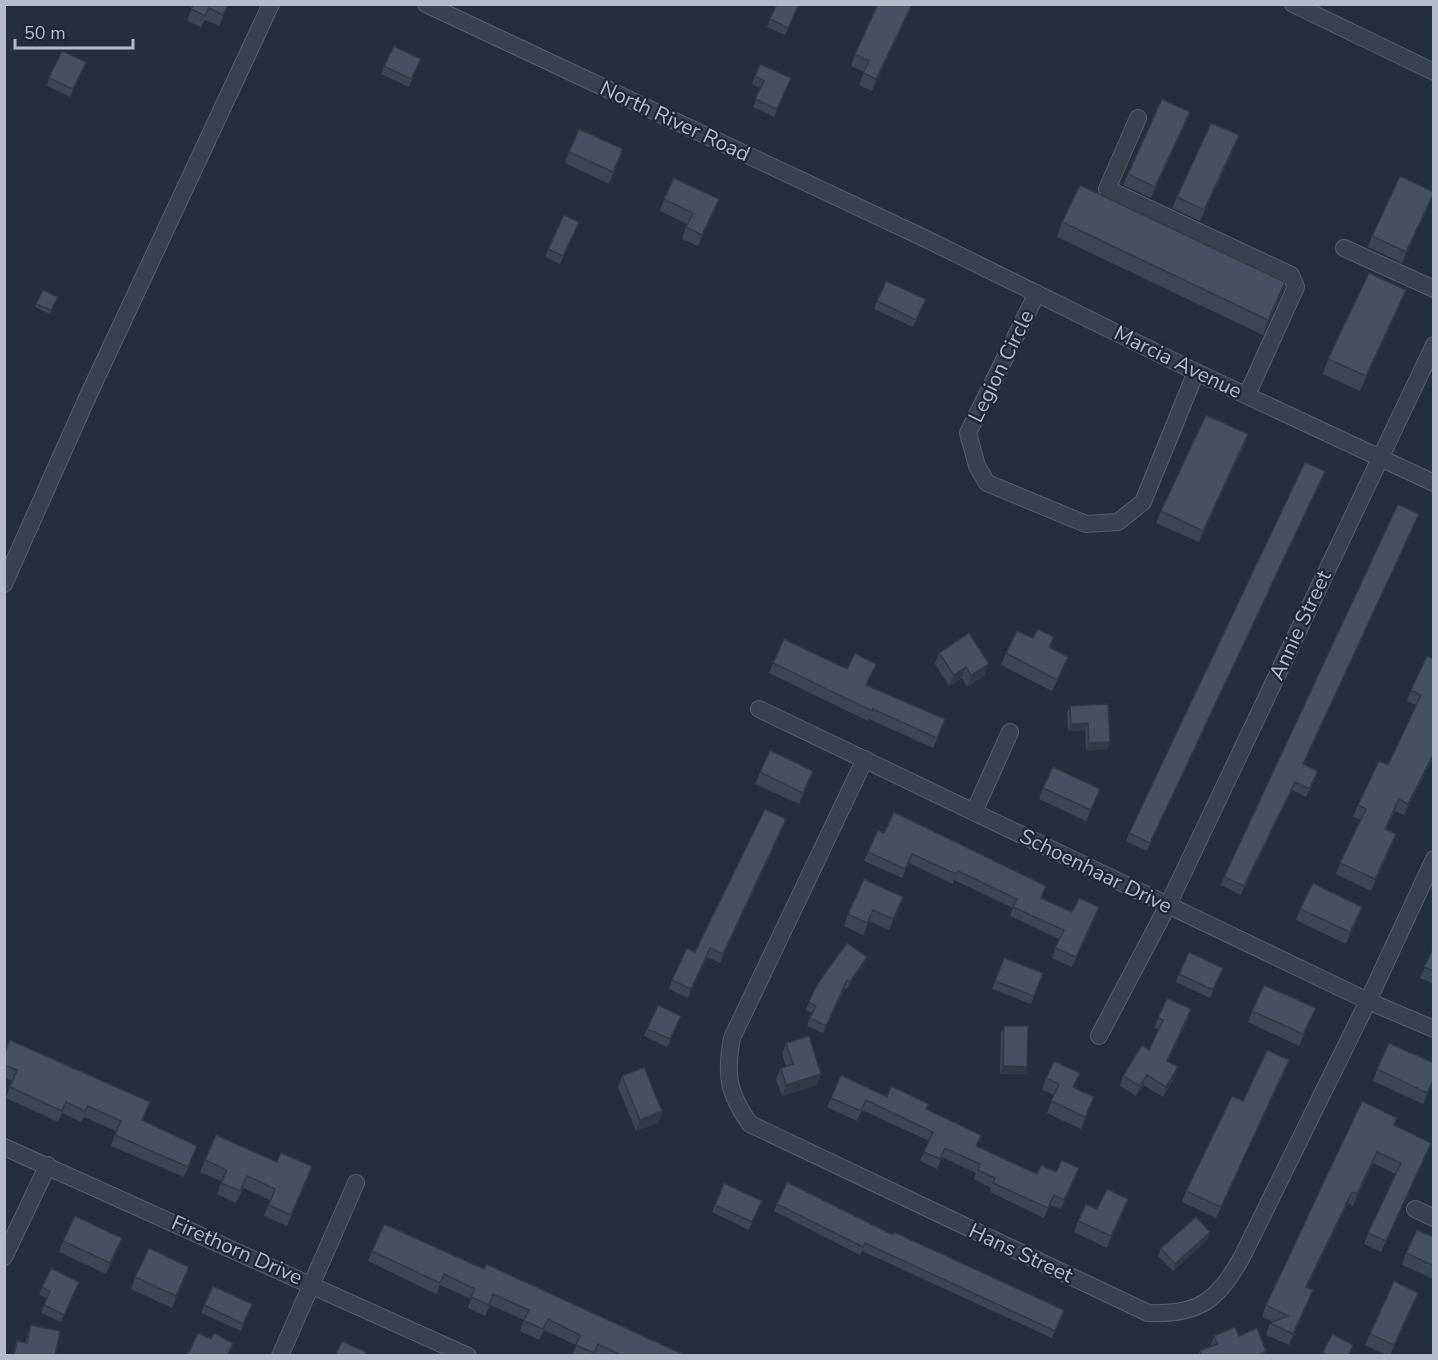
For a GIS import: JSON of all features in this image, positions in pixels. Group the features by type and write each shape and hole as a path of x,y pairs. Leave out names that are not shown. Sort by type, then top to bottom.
{"street":[{"path":"4,584 88,396 271,4"},
{"name":"North River Road","path":"426,4 924,238"},
{"path":"1293,4 1434,72"},
{"path":"1138,118 1107,189 1291,275 1296,287 1246,395"},
{"name":"Marcia Avenue","path":"924,238 1196,372 1434,483"},
{"path":"1344,248 1434,289"},
{"name":"Legion Circle","path":"1036,293 968,433 977,466 987,483 1086,524 1118,522 1143,502 1196,372"},
{"name":"Annie Street","path":"1099,1036 1168,905 1378,457 1434,345"},
{"name":"Schoenhaar Drive","path":"759,709 1368,1001 1434,1029"},
{"path":"974,812 1010,732"},
{"name":"Hans Street","path":"865,759 732,1038 727,1079 736,1104 750,1124 1148,1313 1188,1311 1208,1302 1224,1288 1368,1001 1434,859"},
{"name":"Firethorn Drive","path":"4,1147 468,1356"},
{"path":"4,1257 48,1165"},
{"path":"280,1356 356,1183"},
{"path":"1414,1209 1434,1218"}],"building":[{"path":"193,4 228,4 223,15 209,8 205,16 191,9"},
{"path":"777,4 799,4 788,28 770,19"},
{"path":"878,4 912,4 876,79 863,73 869,61 855,54"},
{"path":"394,46 421,59 411,79 384,66"},
{"path":"62,51 86,62 73,89 49,78"},
{"path":"760,64 791,78 777,109 755,99 764,81 755,76"},
{"path":"1162,99 1190,112 1155,187 1128,174"},
{"path":"1211,123 1239,135 1204,210 1177,197"},
{"path":"579,129 623,149 613,172 569,152"},
{"path":"1400,176 1434,192 1406,252 1372,236"},
{"path":"674,178 719,199 702,235 686,227 693,213 664,199"},
{"path":"1080,185 1285,282 1268,320 1062,222"},
{"path":"564,215 579,222 563,256 548,249"},
{"path":"1369,273 1406,290 1366,376 1328,359"},
{"path":"886,281 926,299 916,320 877,301"},
{"path":"43,290 58,297 51,310 36,304"},
{"path":"1206,415 1248,434 1203,531 1161,511"},
{"path":"1305,462 1325,471 1150,843 1129,833"},
{"path":"1398,504 1419,514 1303,764 1318,771 1309,789 1295,782 1244,886 1224,877"},
{"path":"1038,629 1054,637 1049,647 1068,657 1057,680 1006,653 1017,631 1033,638"},
{"path":"969,633 989,664 971,675 966,667 954,675 939,653"},
{"path":"784,639 847,669 855,653 876,664 866,685 945,719 937,738 873,709 872,711 773,663"},
{"path":"1427,656 1434,659 1434,753 1408,804 1399,799 1385,829 1396,834 1375,879 1340,863 1366,809 1358,805 1379,761 1388,765 1421,695 1411,690"},
{"path":"1108,704 1110,742 1089,743 1088,723 1071,724 1070,706"},
{"path":"770,750 813,771 803,793 760,772"},
{"path":"1053,767 1100,789 1091,810 1043,788"},
{"path":"765,809 786,819 723,954 710,948 691,989 672,980 687,948 695,952"},
{"path":"894,812 1046,886 1041,898 1072,912 1079,898 1099,907 1076,957 1055,948 1064,930 1013,907 1017,899 958,871 956,874 912,854 905,869 868,852 878,830 884,833"},
{"path":"864,879 903,897 893,919 873,910 867,923 848,914"},
{"path":"1313,883 1362,907 1350,932 1300,909"},
{"path":"847,943 867,957 850,982 847,980 826,1026 810,1018 816,1006 809,1002 816,986"},
{"path":"1434,947 1434,971 1424,967"},
{"path":"1189,952 1223,968 1213,990 1179,974"},
{"path":"1004,958 1043,973 1034,996 995,981"},
{"path":"1264,985 1316,1008 1303,1034 1252,1011"},
{"path":"1167,998 1191,1009 1167,1061 1178,1067 1166,1087 1147,1075 1140,1086 1123,1076 1142,1045 1149,1050 1163,1020 1158,1018"},
{"path":"658,1005 681,1016 670,1039 647,1029"},
{"path":"1004,1026 1028,1026 1027,1067 1003,1066"},
{"path":"809,1036 821,1074 786,1085 781,1068 793,1064 786,1043"},
{"path":"10,1040 150,1102 142,1120 197,1146 188,1167 115,1135 121,1121 88,1106 85,1111 66,1102 62,1111 10,1087 17,1070 4,1065 4,1049 6,1050"},
{"path":"1389,1043 1434,1063 1434,1079 1427,1093 1377,1069"},
{"path":"1267,1050 1289,1060 1221,1207 1186,1191 1232,1096 1243,1101"},
{"path":"1054,1061 1080,1073 1073,1087 1094,1097 1085,1117 1051,1101 1059,1084 1046,1078"},
{"path":"644,1067 662,1111 640,1120 622,1076"},
{"path":"841,1075 887,1097 891,1086 929,1104 926,1109 981,1135 976,1146 1037,1174 1041,1165 1056,1172 1062,1160 1079,1168 1064,1200 1054,1195 1048,1208 993,1183 995,1178 978,1170 980,1164 945,1148 940,1159 924,1152 933,1132 866,1100 861,1111 831,1098"},
{"path":"1362,1101 1397,1118 1394,1125 1431,1143 1386,1241 1368,1233 1401,1163 1377,1152 1357,1194 1352,1192 1306,1287 1313,1290 1293,1334 1270,1323 1288,1316 1266,1305"},
{"path":"216,1135 277,1162 281,1153 312,1166 291,1215 269,1205 275,1189 247,1176 240,1191 221,1183 227,1170 205,1160"},
{"path":"787,1182 893,1235 894,1232 1064,1310 1055,1331 865,1243 863,1247 777,1204"},
{"path":"724,1183 762,1201 752,1222 715,1205"},
{"path":"1107,1189 1128,1199 1111,1236 1078,1221 1086,1204 1097,1209"},
{"path":"75,1216 122,1238 110,1263 63,1241"},
{"path":"1196,1217 1210,1232 1175,1264 1161,1248"},
{"path":"384,1224 484,1269 486,1264 687,1356 623,1356 598,1344 594,1353 576,1345 580,1335 548,1319 543,1329 524,1321 529,1310 493,1294 489,1305 471,1297 475,1289 444,1274 440,1283 372,1251"},
{"path":"1417,1230 1434,1237 1434,1266 1406,1253"},
{"path":"149,1248 189,1267 176,1296 135,1277"},
{"path":"51,1268 79,1282 64,1315 44,1305 50,1291 42,1287"},
{"path":"1394,1281 1418,1293 1394,1345 1370,1334"},
{"path":"213,1286 252,1304 243,1324 204,1305"},
{"path":"31,1325 60,1331 55,1356 14,1356 17,1341 27,1343"},
{"path":"1235,1327 1239,1336 1257,1328 1266,1351 1256,1356 1202,1356 1200,1351 1217,1344 1214,1336"},
{"path":"198,1333 211,1339 214,1333 233,1343 227,1356 187,1356"},
{"path":"1332,1334 1353,1345 1348,1356 1329,1356 1323,1352"},
{"path":"342,1341 366,1352 364,1356 335,1356"}]}
